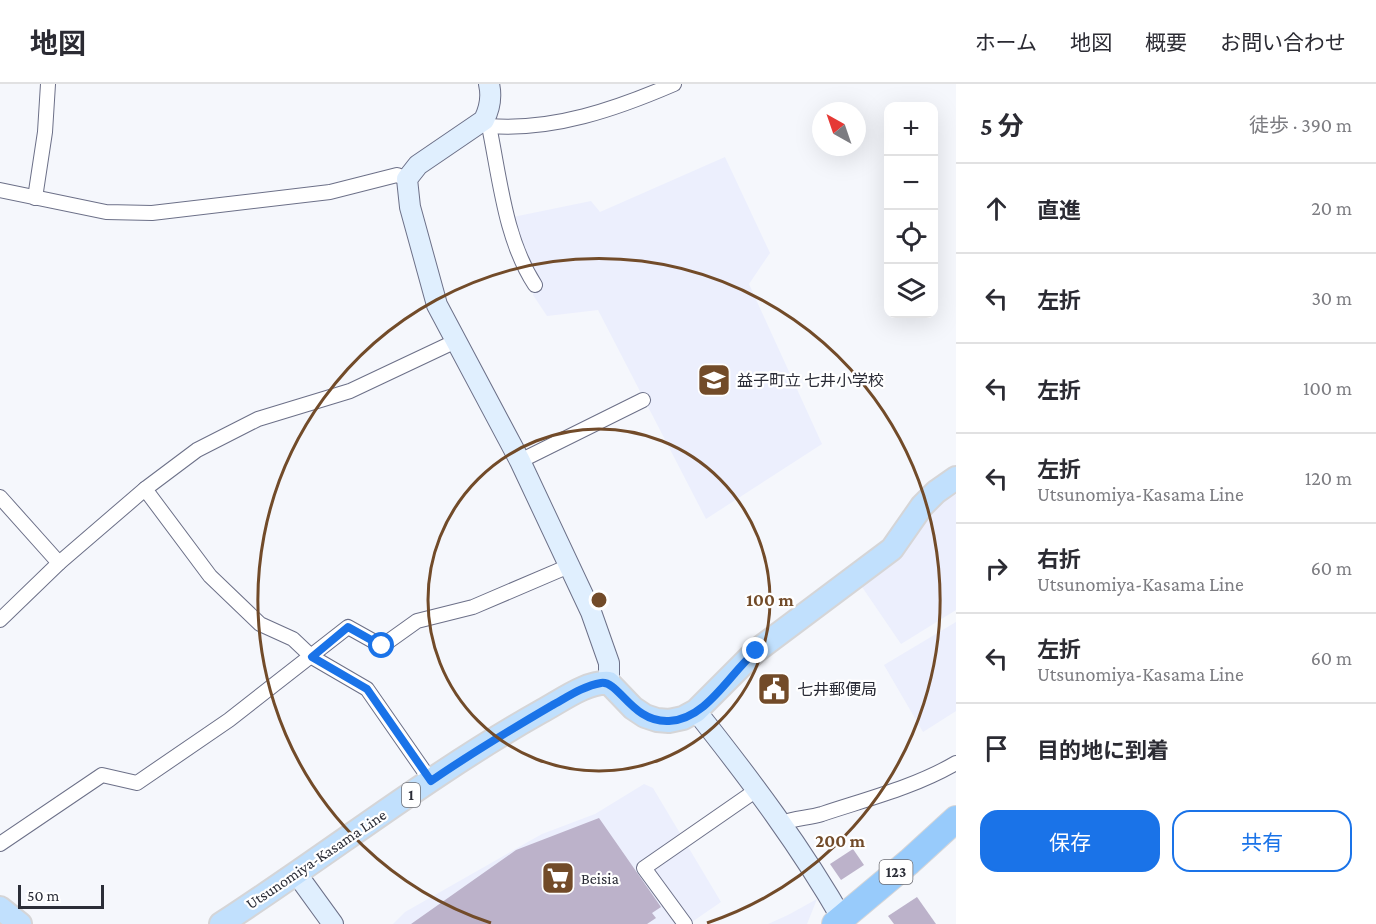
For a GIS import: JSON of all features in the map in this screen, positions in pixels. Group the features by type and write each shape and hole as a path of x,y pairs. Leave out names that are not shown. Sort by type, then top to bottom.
{"highway":[{"name":"123","path":"840,922 956,819"}],"main road":[{"path":"609,683 633,708 657,720 669,721 683,718 696,711 756,651 892,549 922,506 936,492 956,478"},
{"name":"Utsunomiya-Kasama Line","path":"221,924 508,731 573,694 595,684 609,683"}],"street":[{"path":"35,198 45,132 48,84"},
{"path":"489,84 491,93 487,123 513,243 523,267 535,285"},
{"path":"609,683 610,670 605,646 569,566 520,461 437,304 410,207 407,179 418,165 487,123 526,126 573,118 627,104 674,84"},
{"path":"0,190 106,212 152,213 330,192 397,175 407,179"},
{"path":"0,620 59,563 145,489 197,450 258,419 350,391 456,341"},
{"path":"520,461 643,400"},
{"path":"145,489 210,576 260,624 293,639 312,657 367,689 431,781"},
{"path":"0,497 59,563"},
{"path":"0,844 102,775 137,783 229,720 348,627 382,646 417,621 473,607 569,566"},
{"path":"696,711 758,789 782,824 840,922"},
{"path":"782,824 819,815 888,792 921,780 956,763"},
{"path":"685,924 644,868 758,789"},
{"path":"296,873 333,924"}],"shaded area":[{"name":"益子町立 七井小学校","path":"725,157 770,253 749,284 822,444 706,519 598,310 547,316 533,295 538,278 526,263 513,217 591,201 600,212"},
{"path":"956,491 956,610 901,644 858,581 919,532 927,516"},
{"path":"956,622 956,711 923,732 884,665"},
{"name":"Beisia","path":"644,784 653,788 721,902 689,924 393,924 405,912 542,834 595,814"},
{"path":"817,899 807,924 768,924 788,915"}],"building":[{"name":"Beisia","path":"599,818 661,907 652,913 656,918 647,924 411,924 516,850"},
{"path":"853,849 864,865 841,880 830,864"},
{"path":"917,897 936,924 894,924 888,916"}],"place":[{"name":"益子町立 七井小学校","path":"714,380"},
{"name":"七井郵便局","path":"774,689"},
{"name":"Beisia","path":"558,878"}],"route":[{"path":"382,646 348,627 312,657 367,689 431,781 508,731 573,694 602,682 615,687 633,708 645,716 669,721 683,718 705,704 756,651"}]}
